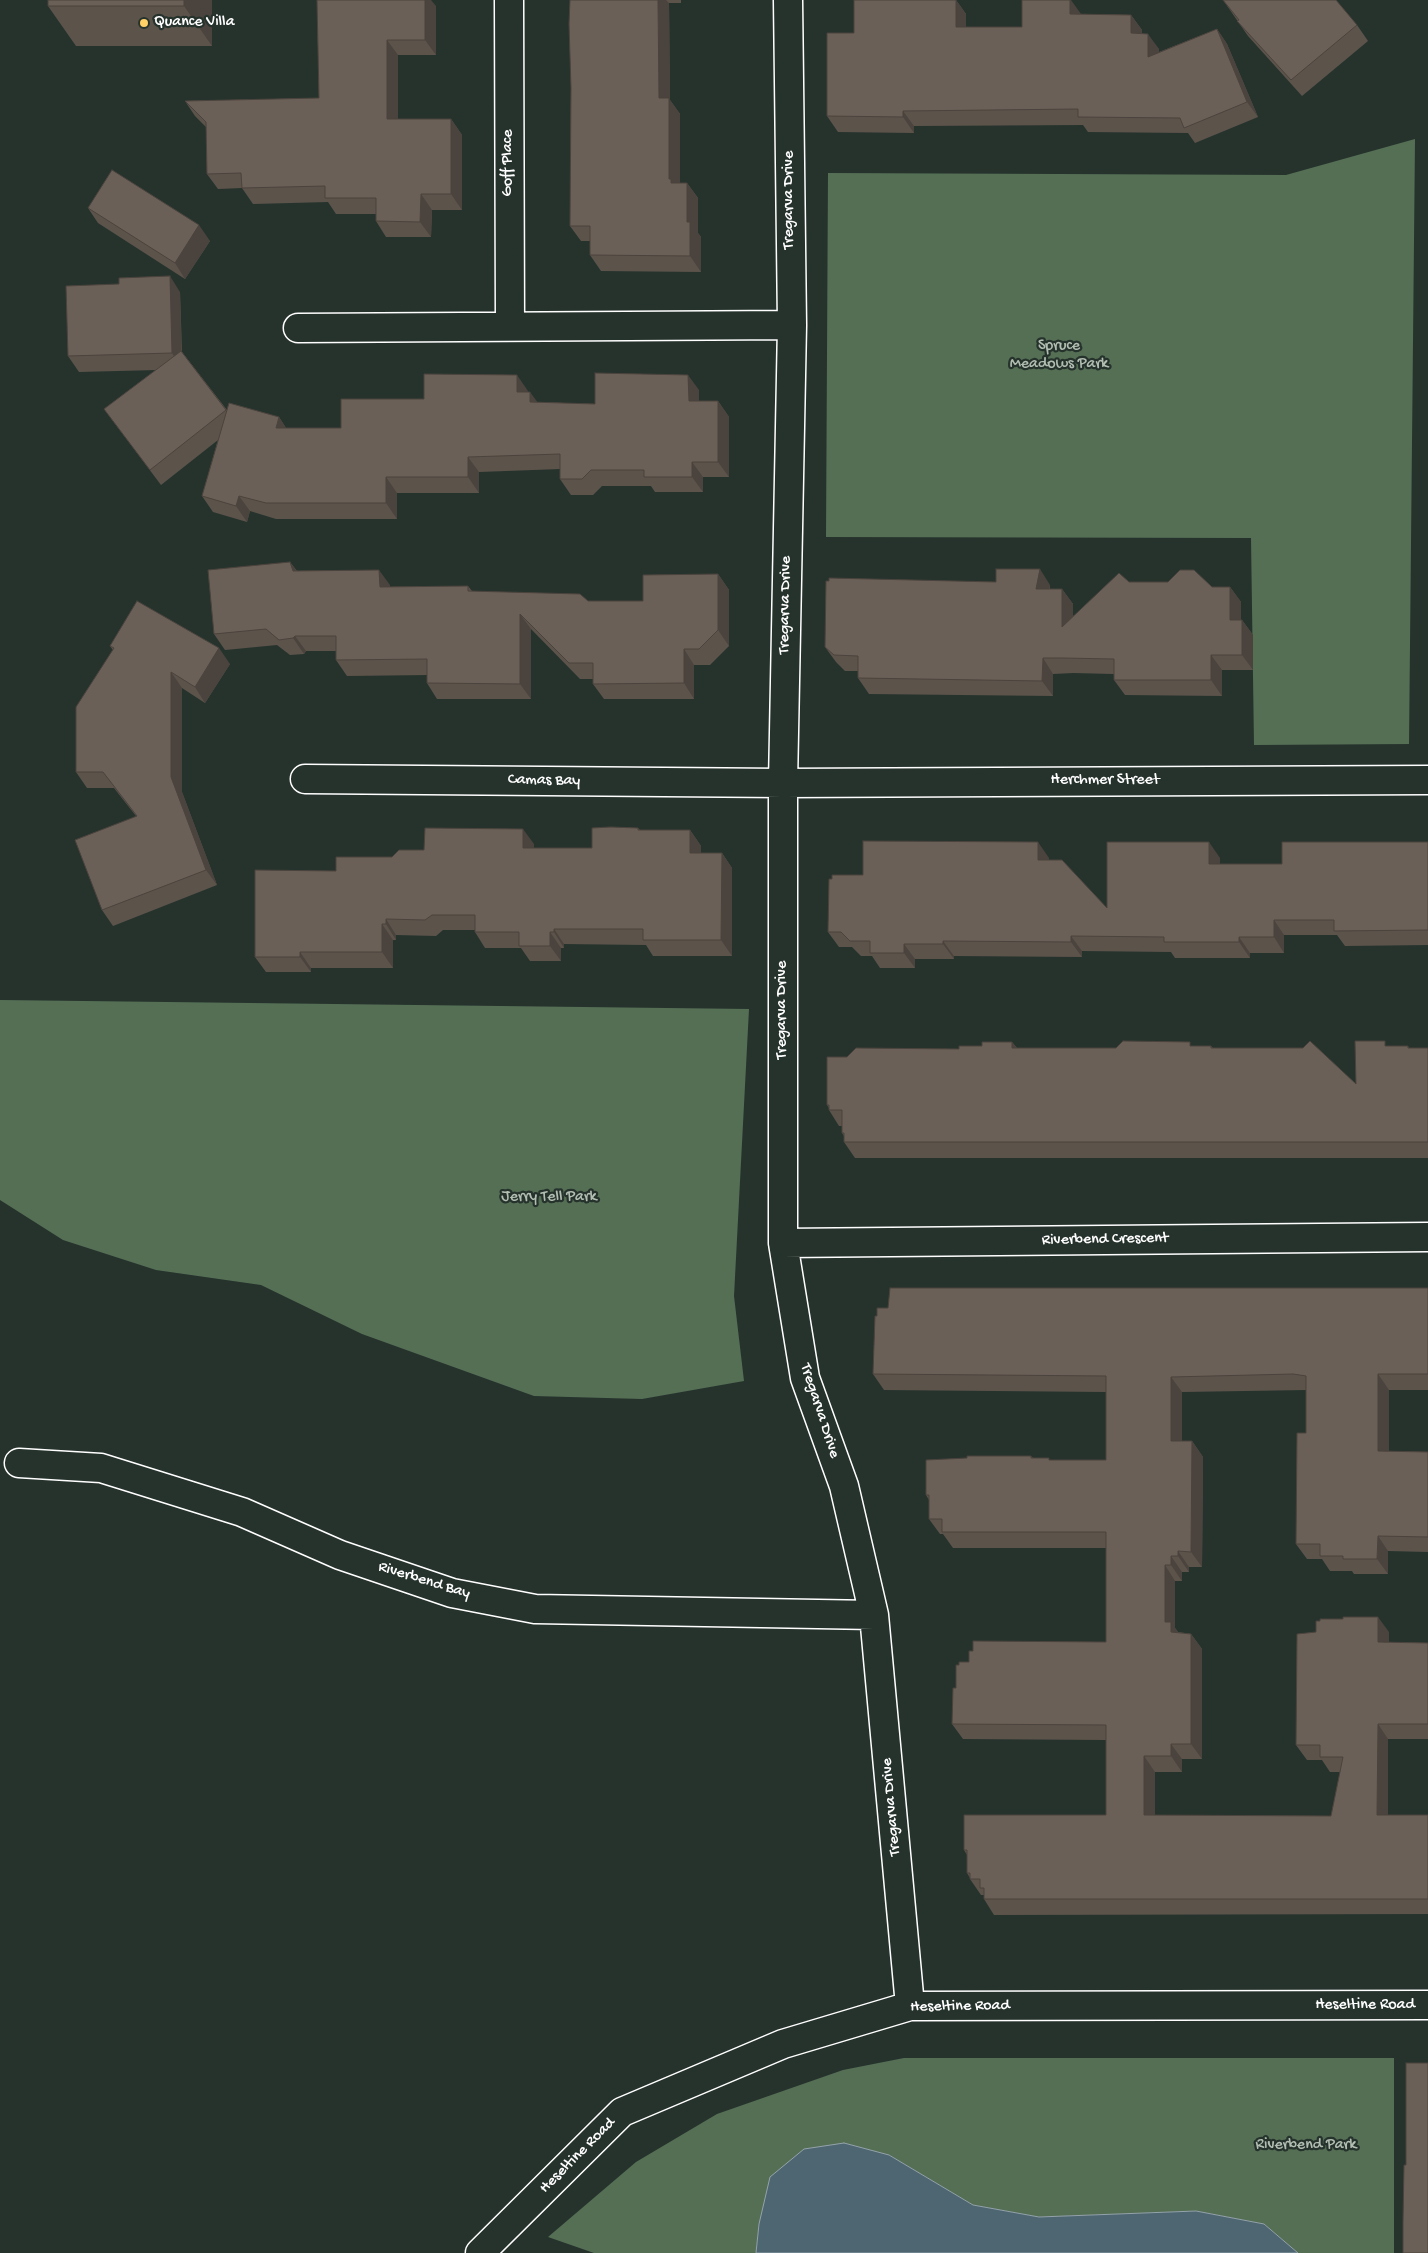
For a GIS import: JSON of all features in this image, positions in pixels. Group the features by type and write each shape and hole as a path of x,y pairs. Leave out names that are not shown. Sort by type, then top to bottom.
{"street":[{"name":"Goff Place","path":"508,0 510,326"},
{"name":"Tregarva Drive","path":"788,0 792,325 783,783 783,1243 805,1378 844,1486 874,1615 910,2006"},
{"path":"298,328 792,325"},
{"name":"Camas Bay","path":"305,778 783,783"},
{"name":"Herchmer Street","path":"783,783 1428,780"},
{"name":"Riverbend Crescent","path":"783,1243 1428,1237"},
{"name":"Riverbend Bay","path":"19,1463 102,1468 242,1512 340,1554 452,1593 534,1609 874,1615"},
{"name":"Heseltine Road","path":"480,2253 622,2112 783,2044 910,2006 1428,2006"}],"green space":[{"name":"Spruce Meadows Park","path":"1415,139 1409,744 1254,745 1251,538 826,537 828,173 1286,175"},
{"name":"Jerry Tell Park","path":"0,1000 749,1009 734,1296 744,1381 642,1399 534,1396 362,1334 261,1285 156,1270 63,1240 0,1200"},
{"name":"Riverbend Park","path":"904,2058 1394,2058 1394,2253 1298,2253 1264,2224 1196,2211 1039,2217 973,2205 889,2155 759,2224 756,2253 594,2253 548,2237 636,2162 717,2114 843,2070"}],"water":[{"path":"844,2143 889,2155 973,2205 1039,2217 1196,2211 1264,2224 1298,2253 756,2253 759,2224 770,2177 804,2149"}],"building":[{"path":"48,0 184,0 184,6 48,6"},
{"path":"317,0 425,0 425,40 387,40 387,119 451,119 451,194 421,194 420,222 376,221 376,198 325,198 325,186 242,188 241,173 207,174 206,122 185,101 319,98"},
{"path":"570,0 658,0 659,98 669,98 669,179 671,179 671,183 687,183 687,222 690,222 690,256 590,255 590,226 570,226"},
{"path":"854,0 956,0 956,27 1022,27 1022,0 1070,0 1070,14 1131,15 1131,33 1148,34 1148,57 1217,29 1247,102 1184,128 1180,118 1078,117 1078,109 903,111 903,117 827,116 827,33 854,33"},
{"path":"1223,0 1336,0 1357,25 1291,80 1237,21 1239,20"},
{"path":"112,170 199,225 175,263 88,208"},
{"path":"170,276 172,353 68,356 66,286 119,284 119,278"},
{"path":"181,351 226,410 150,470 104,409"},
{"path":"595,373 688,375 689,401 718,401 718,462 692,462 692,477 644,477 644,470 591,470 582,479 560,479 560,454 468,457 468,477 386,477 386,503 266,503 239,496 236,506 202,496 229,403 279,417 276,428 341,428 341,399 424,399 424,374 517,375 517,392 530,392 530,402 595,404"},
{"path":"290,562 293,571 379,570 380,587 468,586 468,591 580,594 588,601 643,601 643,575 718,574 718,630 699,649 684,649 684,683 593,684 593,663 569,663 520,614 520,684 427,683 427,659 336,660 336,636 295,636 279,640 266,629 214,634 208,570"},
{"path":"996,569 1040,569 1036,589 1062,589 1062,627 1119,573 1129,582 1168,582 1180,570 1194,570 1212,587 1230,587 1230,620 1242,620 1242,655 1211,655 1211,680 1114,680 1114,659 1062,658 1043,658 1042,681 858,678 858,656 834,655 825,647 826,581 829,581 829,578 996,582"},
{"path":"137,601 219,648 195,687 171,672 171,777 206,870 102,910 75,840 137,816 103,772 76,772 76,707 114,648 110,646"},
{"path":"425,828 523,829 523,848 592,848 592,828 638,828 638,830 690,830 690,853 722,853 721,940 643,940 643,929 554,929 554,932 550,932 550,946 519,946 519,932 475,932 475,915 432,915 425,920 386,919 386,924 382,924 382,952 300,952 300,957 255,957 255,870 336,871 336,857 392,857 399,850 424,850"},
{"path":"863,841 1038,842 1038,860 1062,860 1107,908 1107,842 1209,842 1209,864 1282,864 1282,842 1428,842 1428,930 1334,931 1334,920 1274,920 1274,937 1239,937 1239,942 1164,942 1164,937 1071,936 1071,942 943,941 943,944 904,944 904,953 870,953 870,941 850,941 841,932 828,932 829,879 832,879 832,875 863,875"},
{"path":"1123,1041 1190,1042 1190,1046 1211,1046 1211,1048 1303,1048 1310,1041 1356,1084 1355,1041 1385,1041 1385,1046 1428,1048 1428,1142 844,1142 842,1110 829,1110 829,1105 827,1105 827,1057 847,1057 856,1048 959,1049 959,1046 982,1046 982,1042 1012,1042 1012,1048 1116,1048"},
{"path":"890,1288 1428,1288 1428,1374 1378,1374 1378,1451 1428,1452 1428,1537 1378,1536 1377,1559 1343,1559 1343,1556 1320,1556 1320,1544 1296,1544 1297,1433 1306,1433 1306,1376 1293,1374 1171,1377 1171,1441 1192,1441 1191,1552 1178,1551 1178,1556 1171,1556 1171,1565 1165,1565 1165,1622 1171,1622 1171,1632 1191,1634 1191,1744 1171,1744 1171,1756 1144,1756 1144,1815 1331,1816 1343,1757 1320,1757 1320,1745 1296,1745 1297,1634 1316,1632 1316,1621 1320,1621 1320,1619 1378,1617 1378,1642 1428,1643 1428,1724 1378,1724 1377,1815 1428,1815 1428,1899 984,1899 984,1888 980,1888 980,1879 970,1879 970,1873 967,1873 967,1850 964,1850 964,1815 1106,1815 1106,1725 952,1724 953,1688 956,1688 956,1665 959,1665 959,1662 969,1662 969,1651 973,1651 973,1641 1106,1642 1106,1532 942,1532 942,1519 929,1519 929,1495 926,1495 926,1460 967,1458 967,1456 1031,1456 1031,1458 1049,1458 1049,1460 1106,1460 1106,1376 873,1374 875,1316 877,1316 877,1308 888,1308"},
{"path":"1406,2063 1428,2063 1428,2253 1403,2253 1404,2165 1406,2165"}],"place":[{"name":"Quance Villa","path":"144,23"}]}
